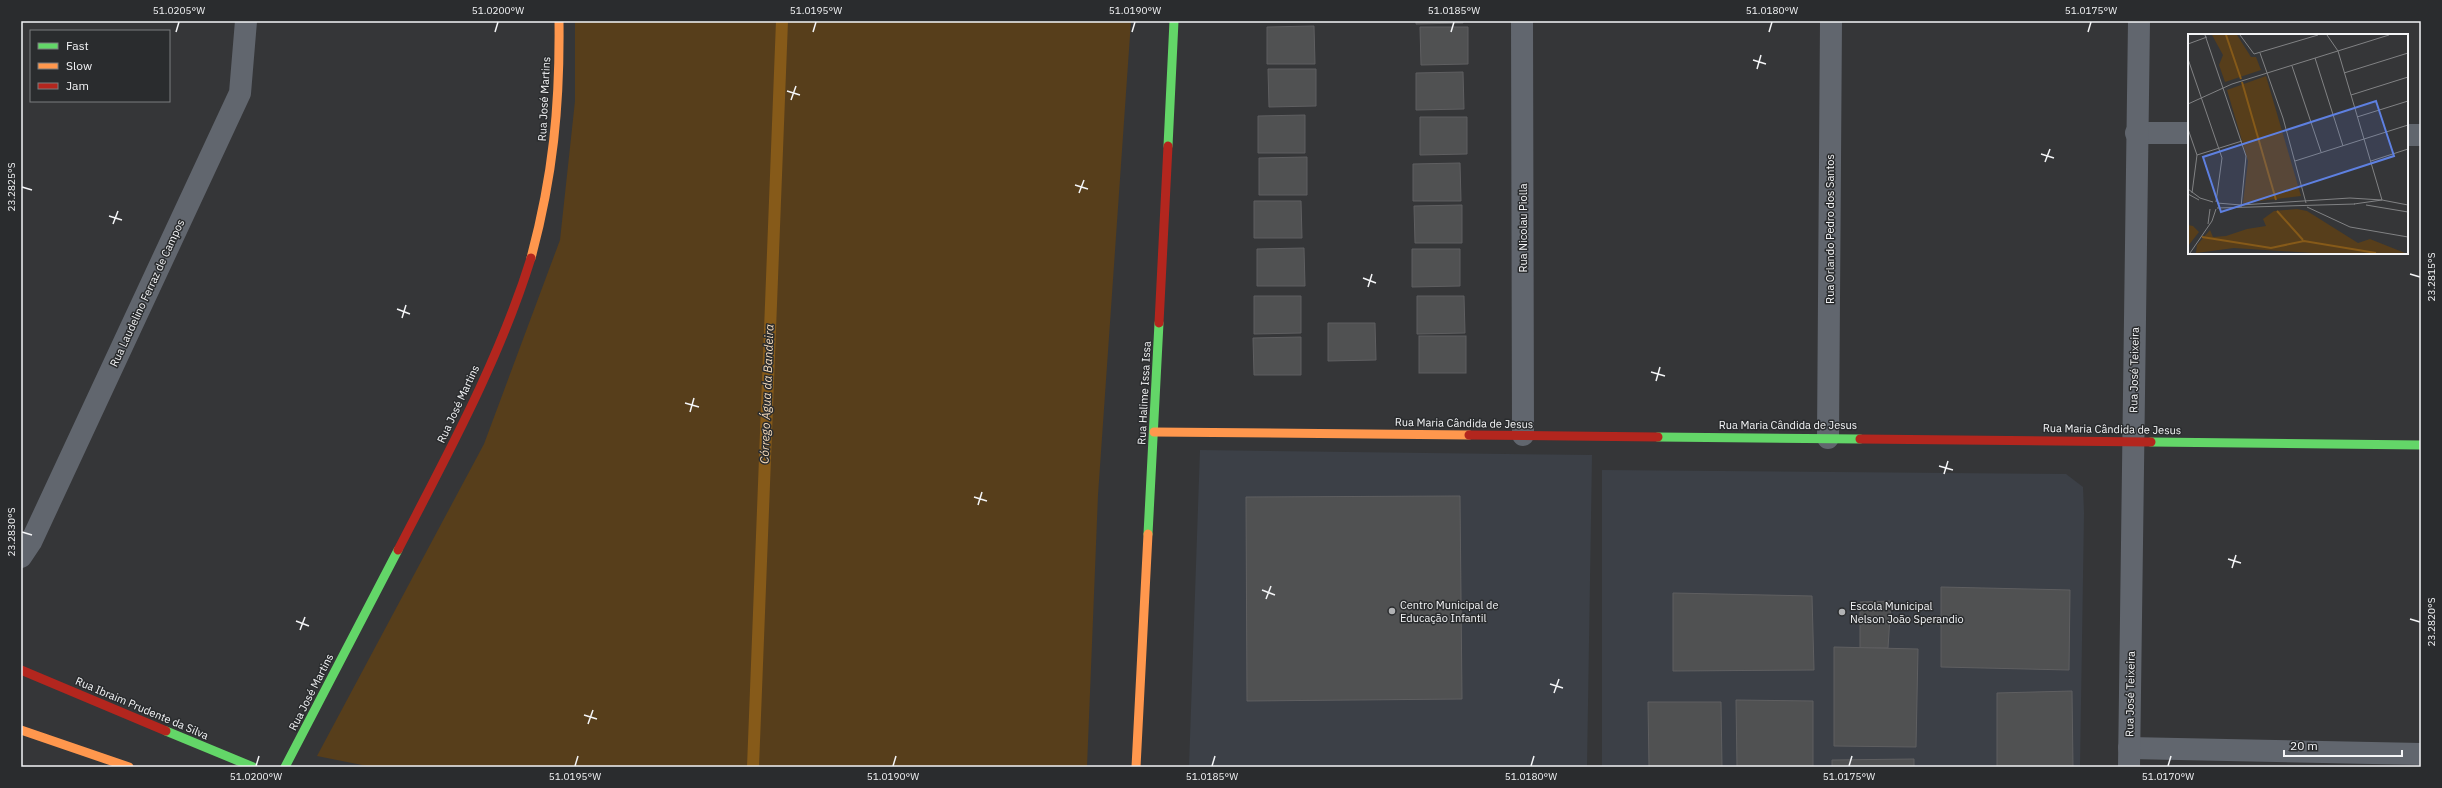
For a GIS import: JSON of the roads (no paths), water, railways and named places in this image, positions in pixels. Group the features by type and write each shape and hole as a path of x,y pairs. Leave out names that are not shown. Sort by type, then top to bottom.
{"street":[{"name":"Rua Laudelino Ferraz de Campos","path":"21,556 31,542 240,93 246,21"},
{"name":"Rua José Martins","path":"285,767 449,452 498,346 522,285 552,166 558,99 559,21"},
{"name":"Rua Halime Issa Issa","path":"1136,767 1174,21"},
{"name":"Rua Nicolau Piolla","path":"1522,21 1523,435"},
{"name":"Rua Orlando Pedro dos Santos","path":"1828,438 1831,21"},
{"name":"Rua José Teixeira","path":"2129,758 2136,133 2139,21"},
{"path":"2136,133 2188,133"},
{"path":"2408,135 2421,135"},
{"name":"Rua Maria Cândida de Jesus","path":"1154,432 2421,445"},
{"name":"Rua Ibraim Prudente da Silva","path":"21,670 253,767"},
{"path":"21,730 129,767"},
{"path":"2129,758 2421,754"}],"waterway":[{"name":"Córrego Água da Bandeira","path":"753,767 782,21"}],"place":[{"name":"Centro Municipal de Educação Infantil","path":"1392,611"},
{"name":"Escola Municipal Nelson João Sperandio","path":"1842,612"}]}
